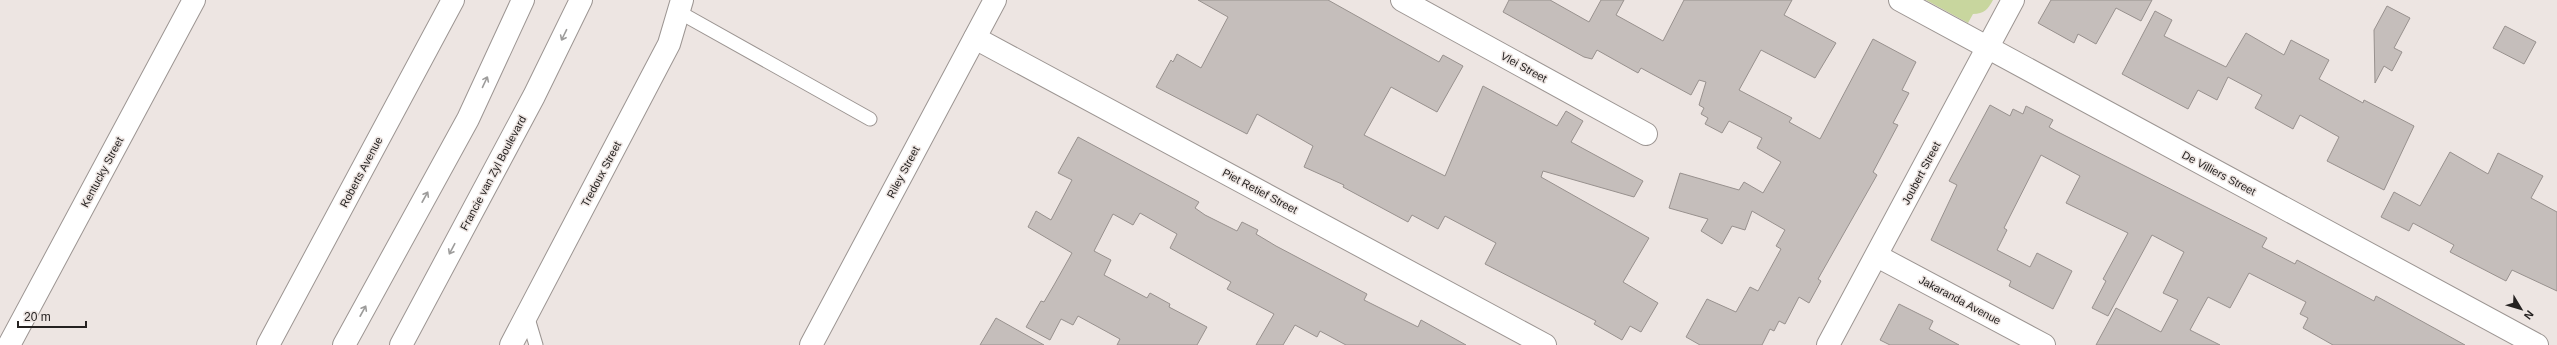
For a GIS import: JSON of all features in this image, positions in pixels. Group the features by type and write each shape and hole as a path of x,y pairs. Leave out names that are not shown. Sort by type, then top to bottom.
{"street":[{"name":"Kentucky Street","path":"9,345 194,0"},
{"name":"Roberts Avenue","path":"268,345 454,0"},
{"path":"344,345 468,119 523,0"},
{"name":"Francie van Zyl Boulevard","path":"401,345 534,96 581,0"},
{"name":"Riley Street","path":"811,345 995,0"},
{"name":"Vlei Street","path":"1402,0 1646,134"},
{"name":"De Villiers Street","path":"1900,0 2537,345"},
{"name":"Joubert Street","path":"1828,345 2013,0"},
{"name":"Tredoux Street","path":"511,345 669,44 680,6"},
{"name":"Piet Retief Street","path":"975,38 1545,345"},
{"name":"Jakaranda Avenue","path":"1877,256 2044,345"}],"lane":[{"path":"680,6 870,119"},
{"path":"527,315 536,345"}],"green space":[{"path":"1926,0 1993,0 1985,10 1980,13 1973,14 1968,23"}],"building":[{"path":"1198,0 1328,0 1439,62 1443,55 1463,66 1437,112 1391,87 1364,135 1445,176 1483,86 1557,126 1566,111 1583,121 1571,142 1643,181 1634,197 1543,171 1541,177 1649,238 1623,282 1658,303 1641,332 1630,326 1622,340 1594,324 1596,321 1485,264 1496,243 1445,216 1438,229 1412,215 1408,222 1343,187 1344,185 1304,167 1313,146 1257,114 1247,134 1156,87 1171,60 1173,62 1177,54 1201,68 1228,17"},
{"path":"1509,0 1550,0 1589,22 1601,0 1624,0 1616,15 1663,41 1684,0 1792,0 1784,15 1836,43 1815,78 1761,50 1739,90 1792,118 1789,122 1820,139 1873,39 1916,62 1902,90 1909,93 1893,123 1898,125 1873,172 1877,175 1818,279 1821,281 1809,303 1799,297 1785,324 1779,321 1774,331 1770,329 1762,345 1700,345 1686,337 1707,299 1736,312 1750,287 1758,291 1781,249 1776,246 1785,230 1752,211 1745,230 1732,226 1722,244 1701,231 1708,219 1669,208 1680,173 1739,190 1744,182 1763,193 1781,162 1757,148 1762,138 1729,121 1722,133 1705,124 1708,118 1701,114 1704,108 1699,105 1706,82 1699,80 1691,95 1641,68 1638,73 1597,50 1592,59 1584,57 1503,12"},
{"path":"2051,0 2152,0 2141,21 2116,8 2096,44 2078,34 2074,43 2038,23"},
{"path":"2387,6 2410,18 2394,48 2402,52 2392,71 2384,66 2375,83 2374,30"},
{"path":"2155,11 2172,20 2164,36 2226,67 2246,33 2284,55 2291,40 2329,60 2319,79 2363,103 2364,100 2414,126 2384,190 2327,161 2339,137 2300,115 2293,129 2255,108 2262,95 2228,77 2217,100 2198,90 2188,109 2122,74"},
{"path":"2505,26 2536,42 2524,64 2493,48"},
{"path":"1990,105 2010,116 2013,109 2023,114 2026,106 2053,120 2049,127 2056,131 2267,238 2262,247 2295,264 2297,260 2374,301 2376,296 2465,345 2333,345 2303,328 2308,318 2300,314 2306,302 2249,273 2230,308 2208,297 2190,330 2220,345 2096,345 2116,308 2161,332 2178,300 2163,293 2184,252 2152,235 2108,316 2092,308 2106,281 2103,279 2128,233 2066,203 2080,176 2041,155 2004,228 2007,230 1997,250 2030,267 2037,253 2072,271 2053,309 2009,286 2011,281 1931,240 1957,185 1949,181"},
{"path":"1078,137 1199,202 1195,208 1205,215 1237,231 1242,222 1258,230 1256,234 1276,246 1367,294 1364,300 1418,327 1421,320 1466,345 1346,345 1320,331 1317,337 1295,325 1283,345 1256,345 1274,314 1227,289 1231,282 1170,248 1177,234 1140,213 1133,225 1113,214 1094,251 1111,260 1104,275 1147,298 1150,293 1170,304 1169,307 1207,327 1197,345 1117,345 1120,339 1078,316 1073,325 1061,319 1050,340 1026,327 1041,301 1044,302 1072,253 1028,227 1036,211 1051,220 1072,180 1058,173"},
{"path":"2450,152 2488,174 2498,153 2543,176 2531,198 2557,212 2557,291 2512,270 2506,281 2450,252 2454,245 2413,223 2409,231 2381,217 2394,192 2420,206"},
{"path":"1899,304 1933,321 1929,329 1959,345 1890,345 1880,340"},
{"path":"996,318 1044,345 980,345"}]}
